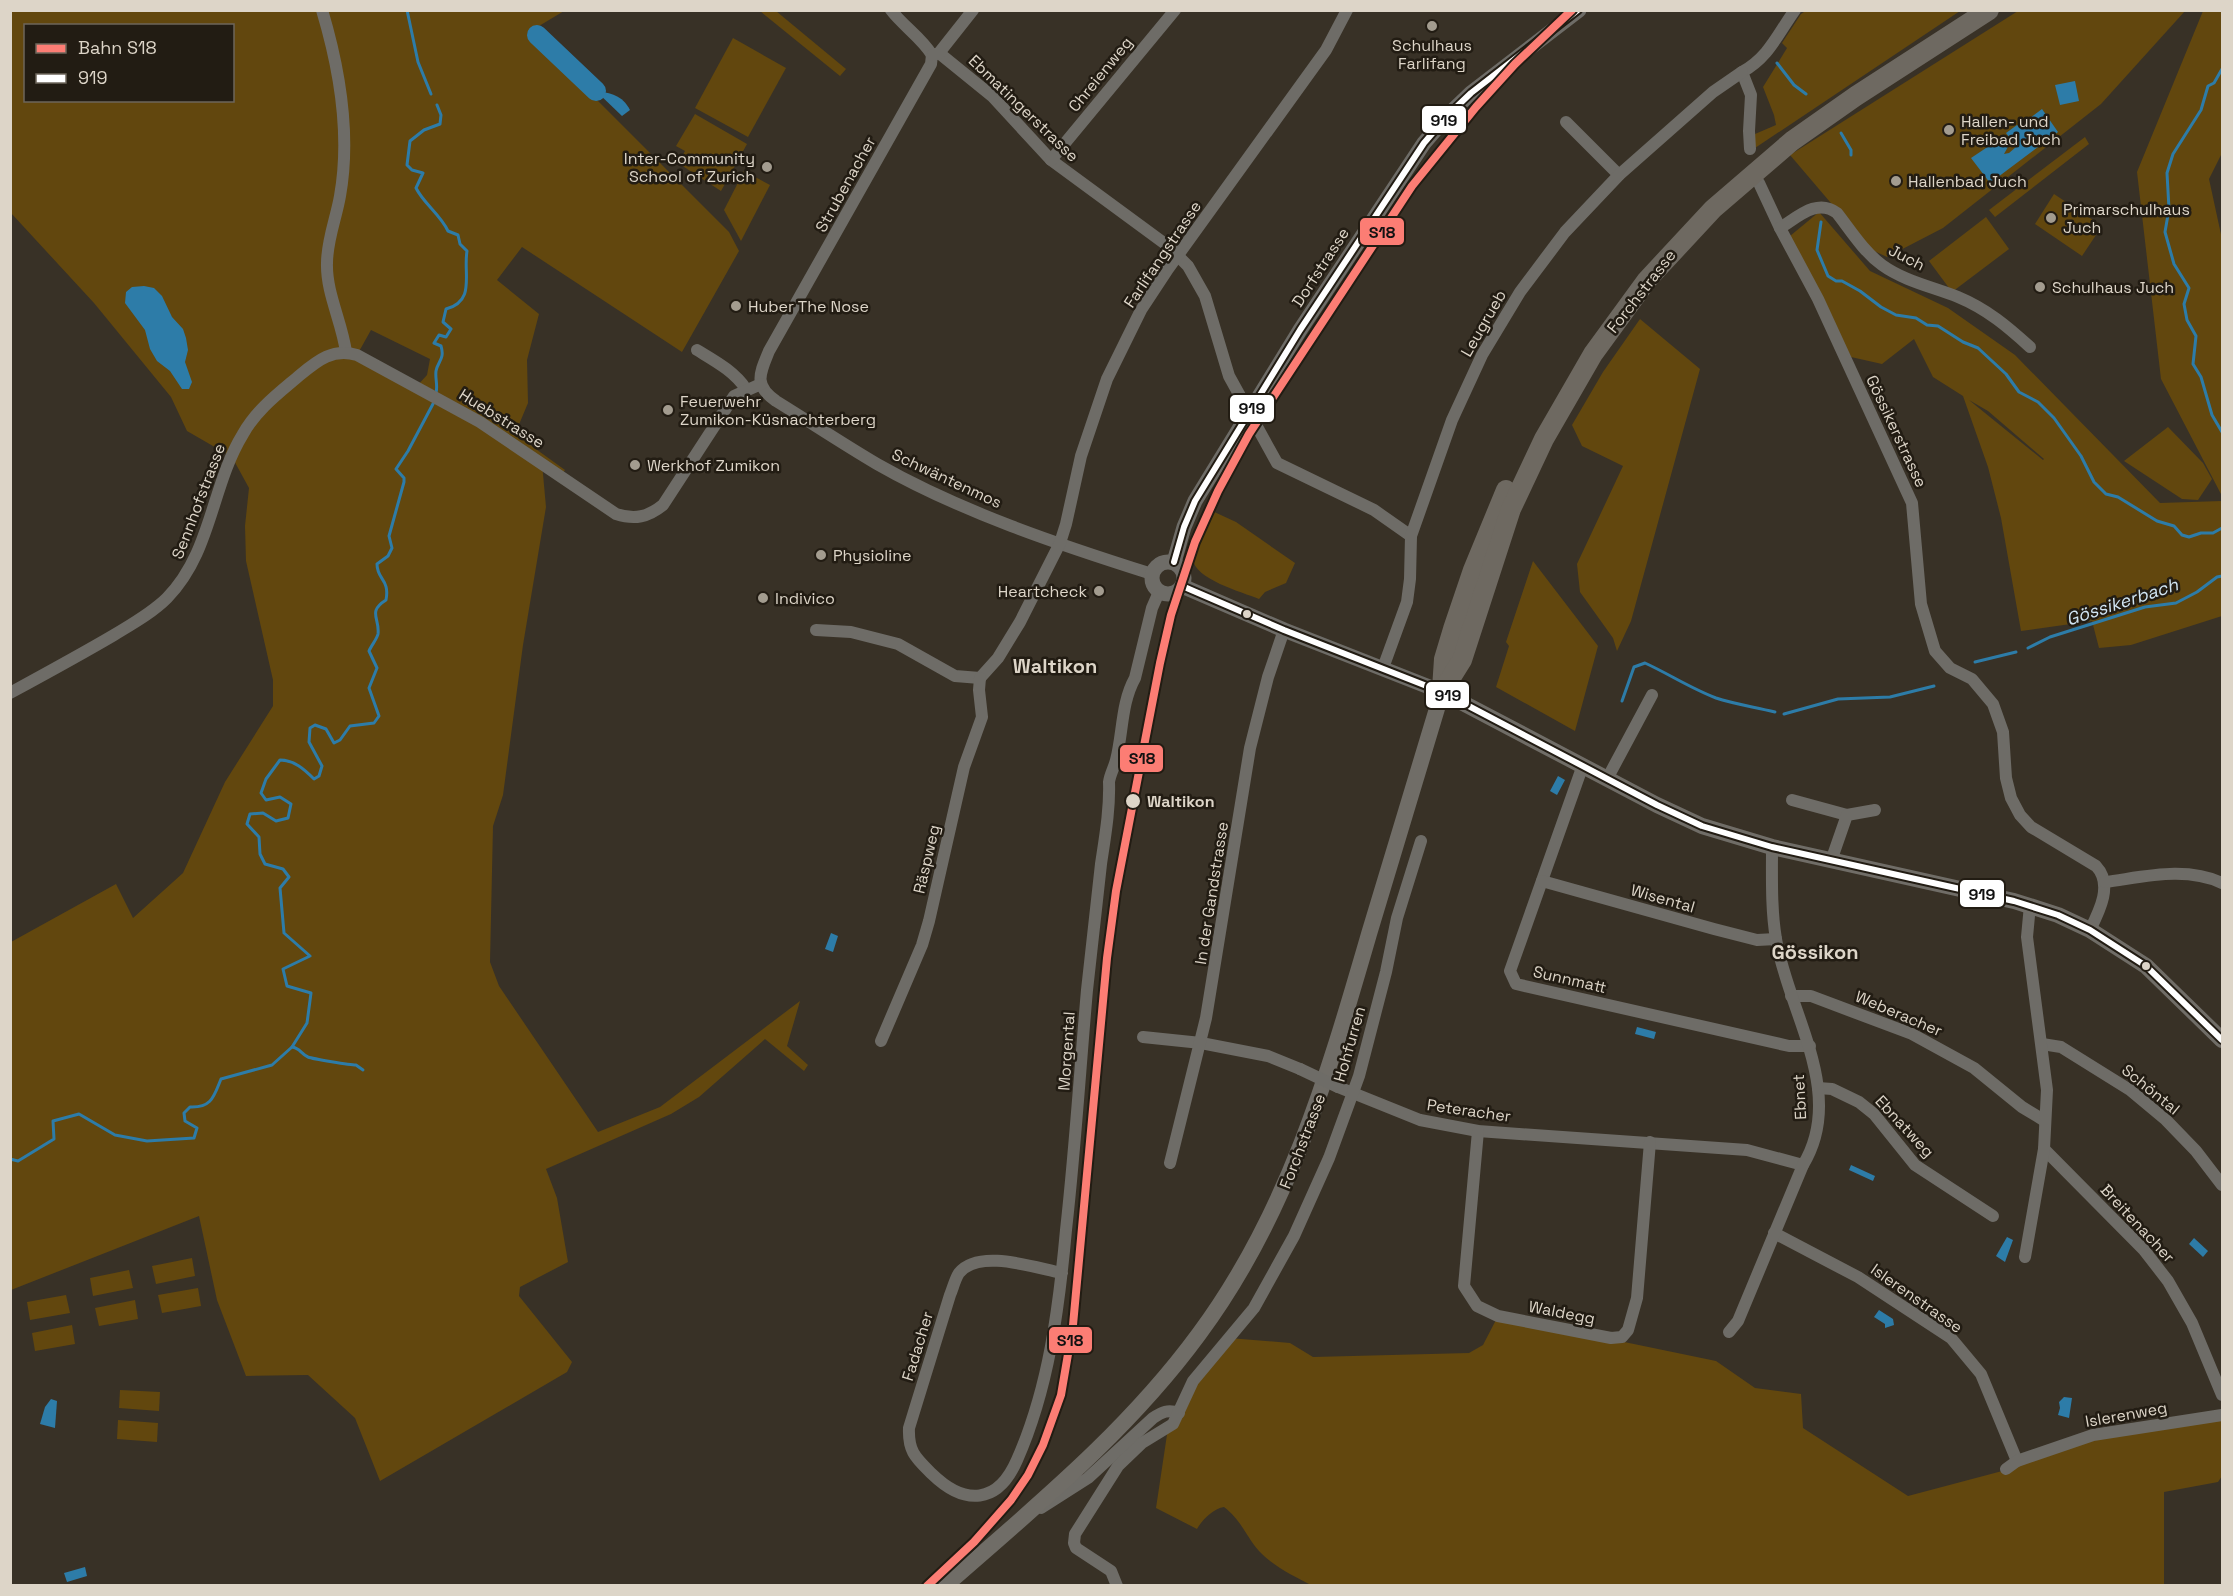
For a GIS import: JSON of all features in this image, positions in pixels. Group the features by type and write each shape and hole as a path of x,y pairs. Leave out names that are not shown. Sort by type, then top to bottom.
{"highway":[{"name":"Forchstrasse","path":"1442,692 1444,659 1453,629 1481,549 1509,482 1569,374 1629,290 1661,251 1706,203 1760,155 1815,114 1973,10"},
{"name":"Forchstrasse","path":"1442,692 1462,660 1511,509 1544,439 1593,354 1647,280 1713,209 1792,141 1856,96 1989,10"}],"main road":[{"path":"1442,692 1606,779 1702,826 1772,848 2030,905 2058,915 2090,930 2146,966 2223,1040"},
{"name":"Forchstrasse","path":"945,1586 1111,1437 1147,1399 1182,1356 1229,1290 1268,1222 1315,1112 1442,692"}],"street":[{"path":"322,10 337,71 344,115 345,152 340,196 328,243 326,266 346,352"},
{"name":"Ebmatingerstrasse","path":"891,10 901,23 936,54 992,96 1052,160 1178,255 1188,266 1205,296 1229,376 1250,412"},
{"name":"Strubenacher","path":"761,384 760,374 769,351 936,54 973,10"},
{"name":"Chreienweg","path":"1052,160 1175,10"},
{"name":"Farlifangstrasse","path":"1060,543 1081,456 1107,379 1141,310 1326,50 1347,10"},
{"name":"Dorfstrasse","path":"1174,562 1184,527 1195,501 1300,330 1424,143 1466,97 1579,10"},
{"path":"1750,149 1751,95 1742,72 1767,54 1795,10"},
{"name":"Leugrueb","path":"1383,668 1407,602 1411,536 1452,420 1482,355 1520,292 1565,232 1619,175 1713,92 1742,72"},
{"path":"1566,122 1619,175"},
{"name":"Gössikerstrasse","path":"1759,183 1818,299 1912,503 1921,604 1935,651 1950,668 1972,679 1993,704 2003,732 2006,778 2011,798 2026,822 2096,866 2105,882"},
{"name":"Juch","path":"1780,228 1817,207 1830,208 1837,213 1866,251 1880,264 1897,275 1960,298 1989,312 2030,346"},
{"path":"697,350 730,370 746,389 761,384"},
{"name":"Huebstrasse","path":"346,352 357,355 489,428 616,514 636,518 653,514 663,505 731,399 746,389"},
{"name":"Sennhofstrasse","path":"10,693 138,620 165,600 185,578 198,552 232,457 256,413 318,361 328,355 346,352"},
{"name":"Schwäntenmos","path":"761,384 768,395 878,464 957,504 1060,543 1152,574"},
{"path":"1250,412 1277,463 1374,510 1411,536"},
{"path":"816,630 851,632 898,644 955,676 980,678 998,658 1020,622 1060,543"},
{"path":"1163,562 1174,562 1182,570 1184,581 1182,586 1174,593 1159,592 1153,584 1154,569 1163,562"},
{"path":"1182,586 1284,630 1442,692"},
{"name":"Morgental","path":"980,1495 996,1490 1006,1481 1017,1460 1034,1411 1052,1339 1062,1273 1109,782 1131,685 1135,678 1152,608 1159,592"},
{"name":"In der Gandstrasse","path":"1170,1162 1201,1043 1250,748 1268,677 1284,630"},
{"name":"Räspweg","path":"881,1041 922,945 929,921 964,767 982,717 980,678"},
{"path":"1606,779 1652,695"},
{"name":"Sunnmatt","path":"1583,765 1510,971 1516,984 1789,1046 1810,1046"},
{"path":"1792,800 1847,815 1875,810"},
{"path":"1831,861 1847,815"},
{"name":"Hohfurren","path":"1179,1413 1193,1381 1254,1308 1294,1236 1329,1158 1353,1093 1386,972 1397,918 1421,841"},
{"name":"Ebnet","path":"1729,1332 1738,1321 1803,1165 1813,1149 1816,1132 1818,1088 1810,1046 1791,996 1776,939 1772,848"},
{"path":"2090,930 2100,906 2105,882 2187,873 2223,883"},
{"name":"Wisental","path":"1542,881 1757,940 1776,939"},
{"path":"2025,1257 2044,1149 2047,1090 2027,937 2030,905"},
{"name":"Weberacher","path":"1791,996 1811,996 1912,1034 1937,1046 1974,1068 2022,1107 2046,1121"},
{"name":"Peteracher","path":"1143,1037 1201,1043 1268,1056 1420,1120 1478,1131 1747,1150 1803,1165"},
{"name":"Schöntal","path":"2042,1044 2061,1047 2130,1090 2166,1120 2196,1151 2223,1185"},
{"name":"Ebnatweg","path":"1818,1088 1832,1089 1859,1102 1874,1114 1915,1165 1993,1216"},
{"name":"Waldegg","path":"1478,1131 1464,1286 1477,1306 1498,1316 1611,1338 1622,1337 1628,1330 1637,1298 1650,1142"},
{"name":"Breitenacher","path":"2044,1149 2144,1250 2168,1281 2192,1323 2223,1395"},
{"name":"Islerenstrasse","path":"1774,1233 1858,1277 1951,1338 1981,1374 2017,1461"},
{"name":"Fadacher","path":"980,1495 969,1496 937,1479 911,1451 908,1440 909,1428 950,1295 959,1274 969,1265 981,1260 993,1260 1062,1273"},
{"name":"Forchstrasse","path":"1026,1515 1047,1505 1088,1478 1153,1419 1172,1410 1179,1413"},
{"path":"1117,1586 1111,1571 1076,1548 1075,1534 1118,1466 1142,1443 1173,1424 1179,1413"},
{"name":"Islerenweg","path":"2006,1470 2017,1461 2092,1435 2223,1415"}],"shaded area":[{"path":"1807,10 1960,11 1755,148 1755,134 1776,125 1763,87 1787,48 1782,43 1801,14"},
{"path":"11,11 564,11 529,32 729,232 739,251 682,352 522,247 497,280 539,314 527,360 528,403 515,434 565,470 562,474 542,463 546,507 523,645 503,795 493,826 490,962 499,986 598,1132 660,1107 800,1001 787,1046 808,1065 804,1071 765,1039 699,1097 671,1114 546,1169 557,1198 568,1262 520,1287 519,1296 572,1362 567,1372 380,1481 355,1418 308,1375 246,1376 217,1300 199,1216 11,1290 11,942 116,884 133,918 183,873 225,782 273,706 273,680 246,561 245,526 249,488 232,457 187,431 171,397 94,303 11,213","holes":["371,330 430,359 427,375 416,387 357,355"]},
{"path":"760,11 776,11 846,69 840,76"},
{"name":"Hallen- und Freibad Juch","path":"2018,11 2185,11 2101,104 1943,228 1887,257 1870,249 1790,155"},
{"path":"2203,11 2222,11 2222,153 2209,179 2222,239 2222,496 2161,379 2137,172"},
{"path":"733,38 786,68 748,137 695,108"},
{"path":"695,114 747,144 721,191 678,163 685,151 676,146"},
{"path":"2085,137 2089,144 1995,217 1989,210"},
{"path":"744,171 770,185 741,241 724,210"},
{"path":"2054,194 2102,226 2082,256 2035,224"},
{"path":"1819,212 1870,271 1948,308 2015,355 2160,503 2222,501 2222,616 2131,645 2099,648 2092,621 2021,631 2001,518 1988,467 1963,396 1933,377 1914,339 1882,364 1851,357 1790,236","holes":["1969,400 1988,411 2044,459"]},
{"path":"1986,217 2009,249 1952,292 1929,261"},
{"path":"1640,319 1700,369 1631,621 1617,651 1613,638 1580,592 1577,564 1623,466 1582,446 1572,425 1603,372"},
{"path":"2168,427 2203,463 2212,479 2198,500 2182,499 2124,461"},
{"path":"1210,510 1236,522 1295,563 1286,583 1265,592 1259,599 1220,584 1201,573 1193,559 1194,546"},
{"path":"1533,561 1598,646 1575,731 1496,687 1509,646 1506,642"},
{"path":"192,1258 195,1276 156,1284 152,1266"},
{"path":"129,1270 133,1288 93,1296 90,1278"},
{"path":"198,1288 201,1306 162,1313 158,1295"},
{"path":"66,1295 70,1313 30,1320 27,1302"},
{"path":"135,1300 138,1319 99,1326 95,1308"},
{"path":"1498,1316 1716,1361 1755,1388 1801,1394 1803,1428 1908,1496 2006,1470 2093,1435 2222,1415 2222,1476 2218,1482 2164,1492 2164,1585 1311,1585 1284,1570 1259,1551 1224,1507 1209,1515 1197,1529 1156,1508 1168,1428 1186,1396 1229,1338 1290,1343 1313,1357 1469,1353 1483,1345"},
{"path":"72,1325 75,1344 35,1351 32,1333"},
{"path":"120,1390 160,1392 159,1411 119,1408"},
{"path":"118,1420 158,1423 157,1442 117,1439"}],"water":[{"path":"2075,81 2079,101 2060,105 2055,85"},
{"path":"596,91 616,96 630,110 622,116"},
{"path":"2042,109 2058,132 1990,183 1971,158 1998,140 2003,140 2009,145 2004,154 2009,153 2016,147 2006,133"},
{"path":"132,287 154,288 162,296 172,317 183,329 188,350 185,362 192,382 189,389 182,389 170,371 157,361 150,349 145,330 125,303 126,292"},
{"path":"1558,776 1565,780 1557,795 1550,791"},
{"path":"831,933 838,936 833,952 825,949"},
{"path":"1637,1027 1656,1032 1654,1039 1635,1034"},
{"path":"1851,1165 1875,1176 1873,1181 1849,1170"},
{"path":"2007,1237 2013,1240 2005,1262 1996,1256"},
{"path":"2194,1238 2208,1251 2203,1257 2189,1244"},
{"path":"1879,1310 1893,1319 1894,1325 1885,1328 1885,1324 1874,1317"},
{"path":"2064,1397 2072,1398 2069,1418 2058,1415 2059,1402"},
{"path":"51,1399 57,1401 55,1428 40,1424 45,1407"},
{"path":"85,1567 87,1576 67,1582 64,1573"}],"waterway":[{"path":"407,10 418,62 431,94"},
{"path":"537,35 596,91"},
{"path":"1777,63 1794,85 1806,94"},
{"path":"2222,69 2214,83 2208,86 2201,110 2173,154 2167,173 2169,209 2165,232 2174,264 2189,288 2184,304 2187,320 2196,336 2193,364 2201,377 2212,415 2222,432"},
{"path":"436,393 436,371 442,354 441,346 434,343 439,335 446,337 451,329 443,322 446,309 461,300 465,293 467,251 460,244 458,235 448,231 416,188 423,173 412,170 407,165 410,141 424,130 440,124 441,115 437,105"},
{"path":"1841,133 1851,150 1851,155"},
{"path":"1821,222 1817,250 1828,276 1860,291 1896,315 1916,318 1927,325 1938,326 1963,342 1978,348 2006,374 2019,392 2038,402 2054,418 2081,456 2094,482 2106,494 2118,497 2157,521 2174,526 2182,535 2189,537 2201,533 2213,533 2222,528"},
{"path":"10,1159 18,1161 54,1139 53,1121 79,1114 115,1135 147,1141 194,1138 197,1128 185,1121 184,1113 190,1107 208,1103 214,1096 221,1079 272,1065 292,1047 307,1023 311,993 287,986 283,969 310,956 284,933 280,888 289,877 283,869 265,864 260,854 259,837 247,824 250,814 263,813 276,821 288,818 291,804 280,797 266,800 261,793 266,779 280,760 294,763 314,779 319,776 322,766 309,742 310,728 315,725 326,729 334,743 340,740 350,726 374,723 379,716 369,688 377,668 369,651 378,634 376,612 380,604 386,600 387,593 377,564 388,556 392,548 389,536 404,482 404,478 396,469 434,402"},
{"name":"Gössikerbach","path":"2028,648 2050,637 2145,607 2176,603 2222,576"},
{"name":"Gössikerbach","path":"1975,662 2016,652"},
{"name":"Gössikerbach","path":"1622,701 1634,667 1645,663 1716,698 1775,712"},
{"name":"Gössikerbach","path":"1784,714 1838,699 1890,697 1934,686"},
{"path":"292,1047 308,1057 356,1065 363,1070"}],"rail line":[{"name":"S18","path":"927,1586 974,1542 1011,1500 1028,1475 1043,1445 1061,1395 1073,1325 1107,958 1116,891 1160,663 1171,615 1195,542 1218,491 1249,434 1412,186 1476,107 1515,64 1572,10"}],"transit line":[{"name":"919","path":"1174,562 1184,527 1195,501 1300,330 1424,143 1471,93 1578,10"},
{"name":"919","path":"1182,586 1284,630 1442,692 1657,805 1702,826 1772,847 2014,901 2058,915 2090,930 2146,966 2222,1040"}],"place":[{"name":"Schulhaus Farlifang","path":"1432,26"},
{"name":"Hallen- und Freibad Juch","path":"1949,130"},
{"name":"Inter-Community School of Zurich","path":"767,167"},
{"name":"Hallenbad Juch","path":"1896,181"},
{"name":"Primarschulhaus Juch","path":"2051,218"},
{"name":"Schulhaus Juch","path":"2040,287"},
{"name":"Huber The Nose","path":"736,306"},
{"name":"Feuerwehr Zumikon-Küsnachterberg","path":"668,410"},
{"name":"Werkhof Zumikon","path":"635,465"},
{"name":"Physioline","path":"821,555"},
{"name":"Heartcheck","path":"1099,591"},
{"name":"Indivico","path":"763,598"},
{"name":"Waltikon","path":"1133,801"}],"district":[{"name":"Waltikon","path":"1055,666"},
{"name":"Gössikon","path":"1815,952"}]}
